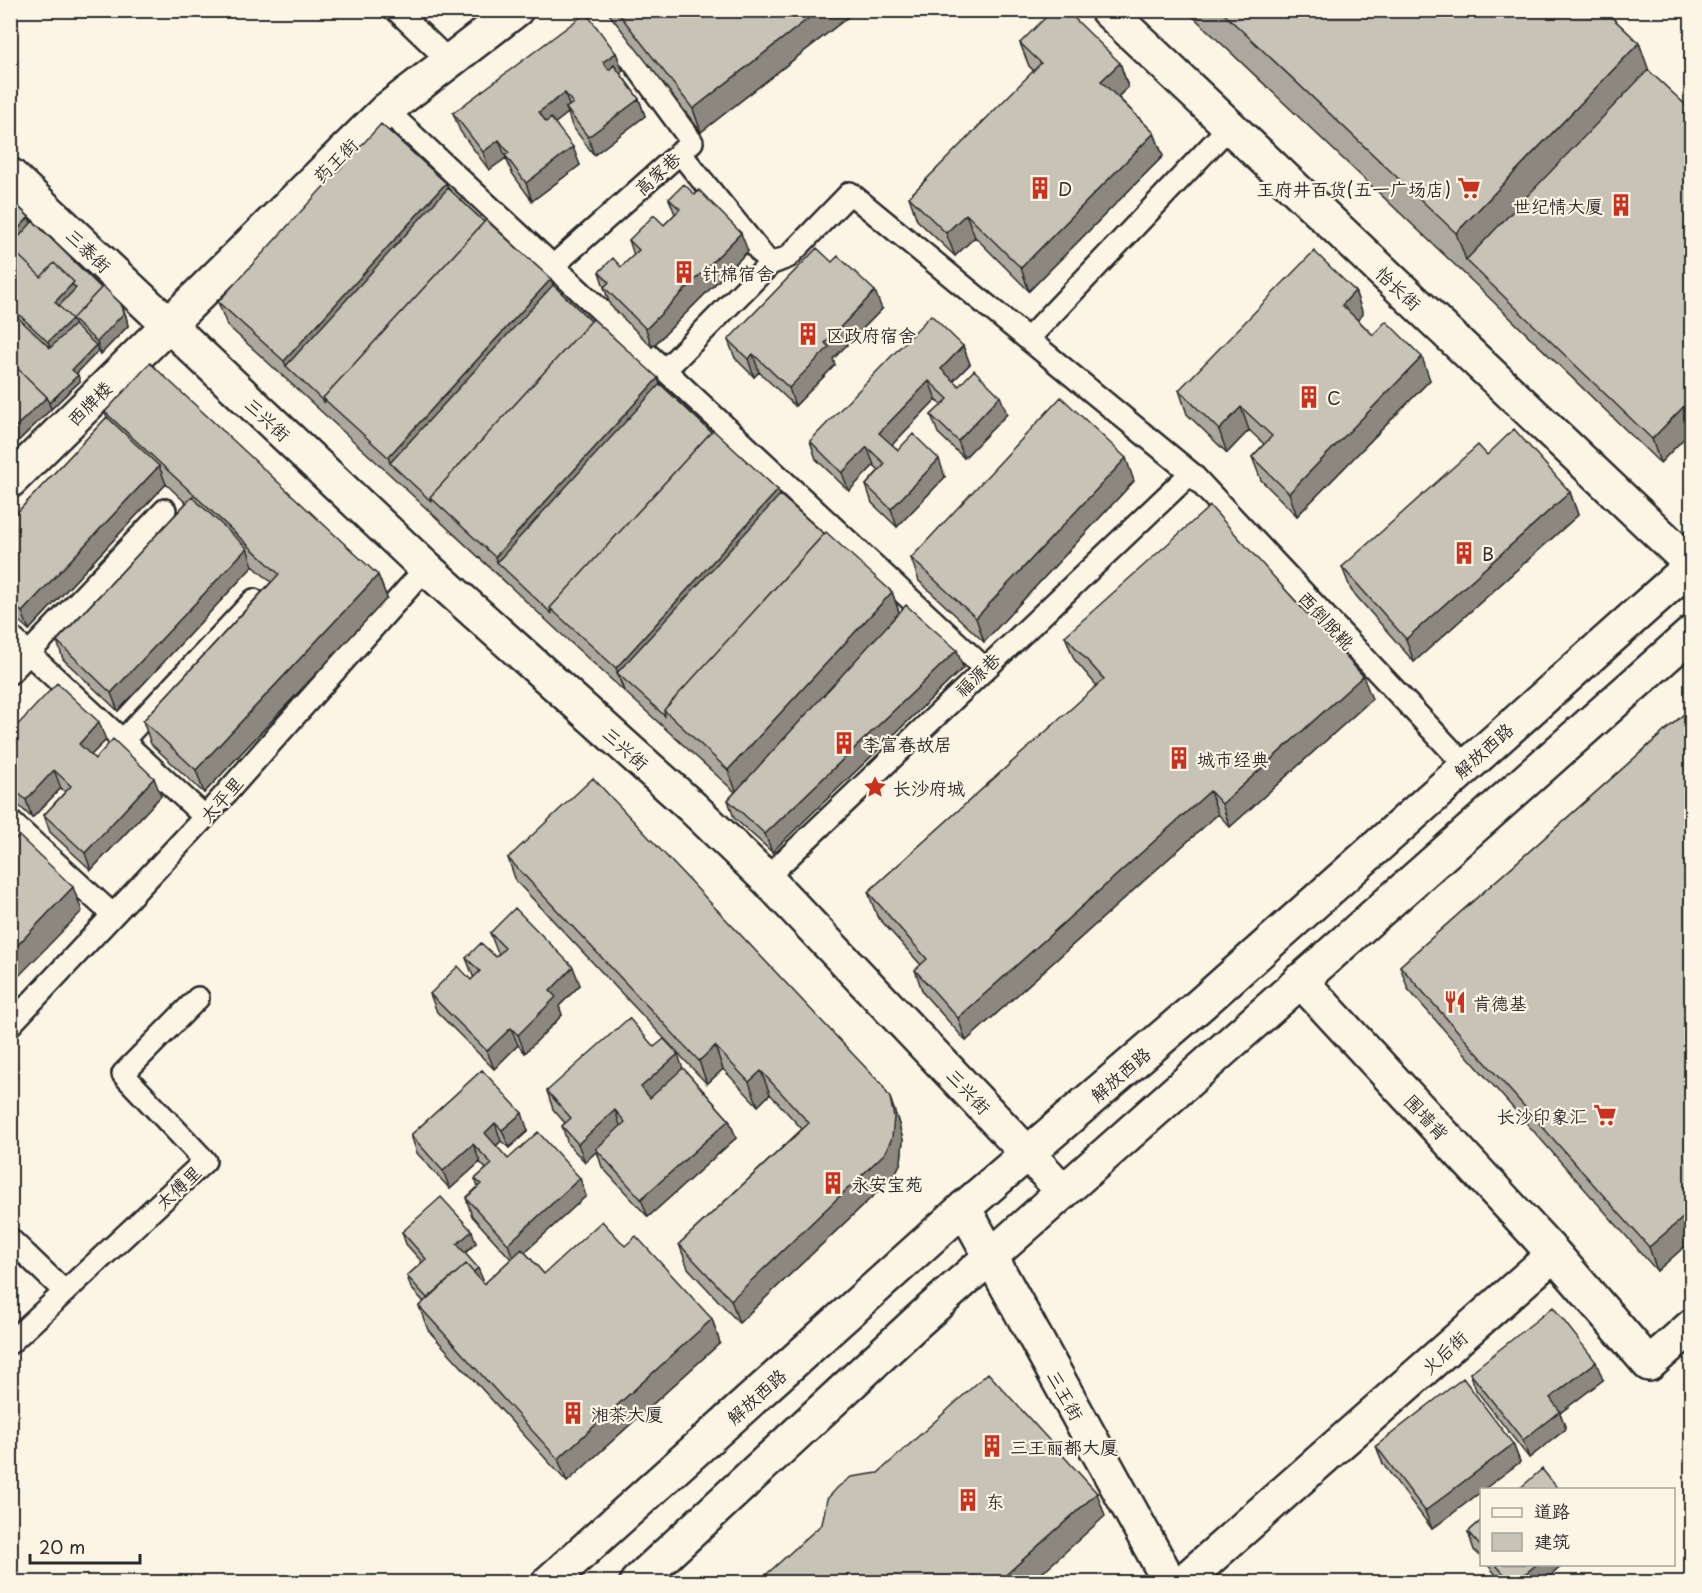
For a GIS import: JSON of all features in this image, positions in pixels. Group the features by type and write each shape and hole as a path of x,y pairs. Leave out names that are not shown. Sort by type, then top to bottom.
{"street":[{"name":"药王街","path":"167,326 386,110 448,60 516,10"},
{"name":"怡长街","path":"1107,10 1692,565"},
{"name":"三泰街","path":"10,175 167,326"},
{"name":"西牌楼","path":"10,481 167,326"},
{"name":"三兴街","path":"167,326 426,568 692,807 766,878 1064,1191"},
{"name":"解放西路","path":"549,1582 964,1208 1201,1004 1465,765 1692,565"},
{"path":"637,1582 989,1257 1692,633"},
{"name":"围墙背","path":"1300,980 1554,1254"},
{"name":"三王街","path":"964,1208 1162,1568 1165,1582"},
{"path":"1554,1254 1649,1364 1692,1326"},
{"name":"火后街","path":"1183,1582 1554,1254"}],"lane":[{"path":"396,10 448,60"},
{"name":"高家巷","path":"553,266 692,142 595,10"},
{"path":"386,110 984,668"},
{"path":"1028,339 1229,127"},
{"path":"665,370 770,264 680,153"},
{"name":"西倒脱靴","path":"770,264 788,256 850,193 1191,473 1465,765"},
{"name":"福源巷","path":"766,878 1191,473"},
{"path":"10,673 165,510"},
{"name":"太平里","path":"10,1025 205,817 426,568"},
{"path":"123,740 254,600"},
{"path":"10,636 205,817"},
{"path":"14,833 113,915"},
{"name":"太傅里","path":"10,1343 206,1161 123,1074 198,998"},
{"path":"10,1239 65,1292"}],"building":[{"path":"616,10 819,10 693,109"},
{"name":"D","path":"1053,10 1066,10 1120,63 1101,81 1154,133 1021,268 966,214 946,233 909,197 1041,63 1020,43"},
{"name":"王府井百货(五一广场店)","path":"1220,10 1604,10 1639,43 1456,233"},
{"path":"586,13 616,53 603,62 609,70 614,65 639,99 588,137 566,108 573,103 565,93 539,112 546,122 551,118 573,147 526,183 505,155 509,153 499,140 483,152 453,113"},
{"name":"世纪情大厦","path":"1648,70 1692,111 1692,398 1652,439 1466,260"},
{"path":"381,124 446,183 284,361 218,302"},
{"name":"针棉宿舍","path":"684,184 695,195 699,190 741,233 646,329 604,287 609,282 599,272 613,258 621,267 639,250 629,240 654,215 664,225 680,209 669,199"},
{"path":"448,188 484,222 323,398 325,403 286,366"},
{"path":"10,199 29,217 10,238"},
{"path":"486,220 551,279 388,457 323,398"},
{"path":"33,221 101,288 72,319 59,306 76,288 72,284 74,282 54,263 41,277 10,247"},
{"path":"10,247 41,277 54,263 74,282 55,302 72,319 48,342 10,306"},
{"name":"区政府宿舍","path":"817,248 832,262 838,256 875,291 825,343 829,347 789,388 753,354 748,359 728,340"},
{"name":"C","path":"1314,251 1355,291 1342,305 1373,335 1386,321 1422,357 1289,493 1252,457 1272,436 1241,407 1219,430 1179,390"},
{"path":"553,285 591,321 430,497 432,502 390,463"},
{"path":"103,286 121,304 123,314 97,342 72,319"},
{"path":"10,310 50,348 74,325 96,345 72,370 78,375 49,403 47,397 10,361"},
{"path":"931,315 963,346 941,369 959,386 974,370 1000,396 958,441 931,415 948,399 929,381 879,433 898,450 913,434 939,459 891,509 866,485 885,464 867,447 842,473 810,441"},
{"path":"593,319 658,378 495,557 430,497"},
{"path":"10,361 47,397 10,432"},
{"path":"150,363 378,575 196,770 143,721 279,574 105,412"},
{"path":"660,384 711,432 550,608 552,614 497,562"},
{"path":"1061,397 1126,458 976,618 911,558"},
{"path":"107,417 159,466 22,612 10,601 10,520"},
{"name":"B","path":"1514,429 1570,492 1406,639 1342,567 1478,445 1487,455"},
{"path":"713,430 778,490 616,668 550,608"},
{"path":"780,495 824,534 664,710 665,716 617,673"},
{"path":"192,497 247,548 111,693 57,641"},
{"name":"城市经典","path":"1210,506 1363,676 1222,804 1210,791 958,1018 915,970 927,959 868,892 1104,679 1065,636"},
{"path":"826,532 892,592 728,770 664,710"},
{"name":"李富春故居","path":"906,605 957,650 765,834 728,800"},
{"path":"57,683 99,722 79,744 95,759 113,739 154,778 85,853 44,815 71,786 54,770 26,800 10,786 10,733"},
{"name":"长沙印象汇","path":"1692,707 1692,1210 1649,1247 1400,966"},
{"path":"593,778 882,1085 890,1098 894,1117 892,1138 885,1153 731,1300 679,1244 809,1123 761,1071 749,1082 715,1046 699,1061 508,858"},
{"path":"19,836 73,887 10,953 10,844"},
{"path":"515,908 573,967 550,991 556,997 518,1035 511,1028 487,1051 430,994 458,966 471,980 480,971 466,958 481,943 496,957 505,948 490,933"},
{"path":"629,1018 654,1047 664,1039 678,1054 641,1087 650,1098 683,1068 729,1120 641,1199 596,1149 625,1122 615,1110 578,1144 562,1126 571,1118 547,1091"},
{"path":"482,1070 522,1113 502,1130 495,1123 485,1133 508,1159 538,1132 580,1178 508,1244 466,1198 481,1184 475,1179 492,1164 473,1144 443,1171 411,1135"},
{"path":"441,1197 472,1231 457,1244 478,1268 473,1272 466,1264 428,1299 407,1276 426,1259 402,1232"},
{"name":"湘茶大厦","path":"602,1221 625,1246 636,1236 712,1319 558,1459 419,1306 466,1264 484,1284 522,1249 544,1274"},
{"path":"1553,1307 1596,1362 1550,1398 1560,1411 1523,1440 1470,1373"},
{"name":"三王丽都大厦","path":"988,1373 1097,1493 998,1582 758,1582 822,1524 827,1499 838,1487 851,1477 878,1473"},
{"path":"1463,1378 1513,1444 1425,1511 1376,1446"},
{"path":"1542,1469 1557,1488 1520,1488"},
{"path":"1480,1522 1480,1546 1468,1532"},
{"path":"1497,1566 1535,1566 1515,1582 1511,1582"}],"place":[{"name":"D","path":"1040,188"},
{"name":"王府井百货(五一广场店)","path":"1469,188"},
{"name":"世纪情大厦","path":"1621,205"},
{"name":"针棉宿舍","path":"684,272"},
{"name":"区政府宿舍","path":"808,334"},
{"name":"C","path":"1309,397"},
{"name":"B","path":"1464,553"},
{"name":"李富春故居","path":"844,743"},
{"name":"城市经典","path":"1179,758"},
{"name":"长沙府城","path":"875,787"},
{"name":"肯德基","path":"1455,1002"},
{"name":"长沙印象汇","path":"1605,1115"},
{"name":"永安宝苑","path":"833,1183"},
{"name":"湘茶大厦","path":"573,1413"},
{"name":"三王丽都大厦","path":"992,1446"},
{"name":"东","path":"968,1500"}]}
